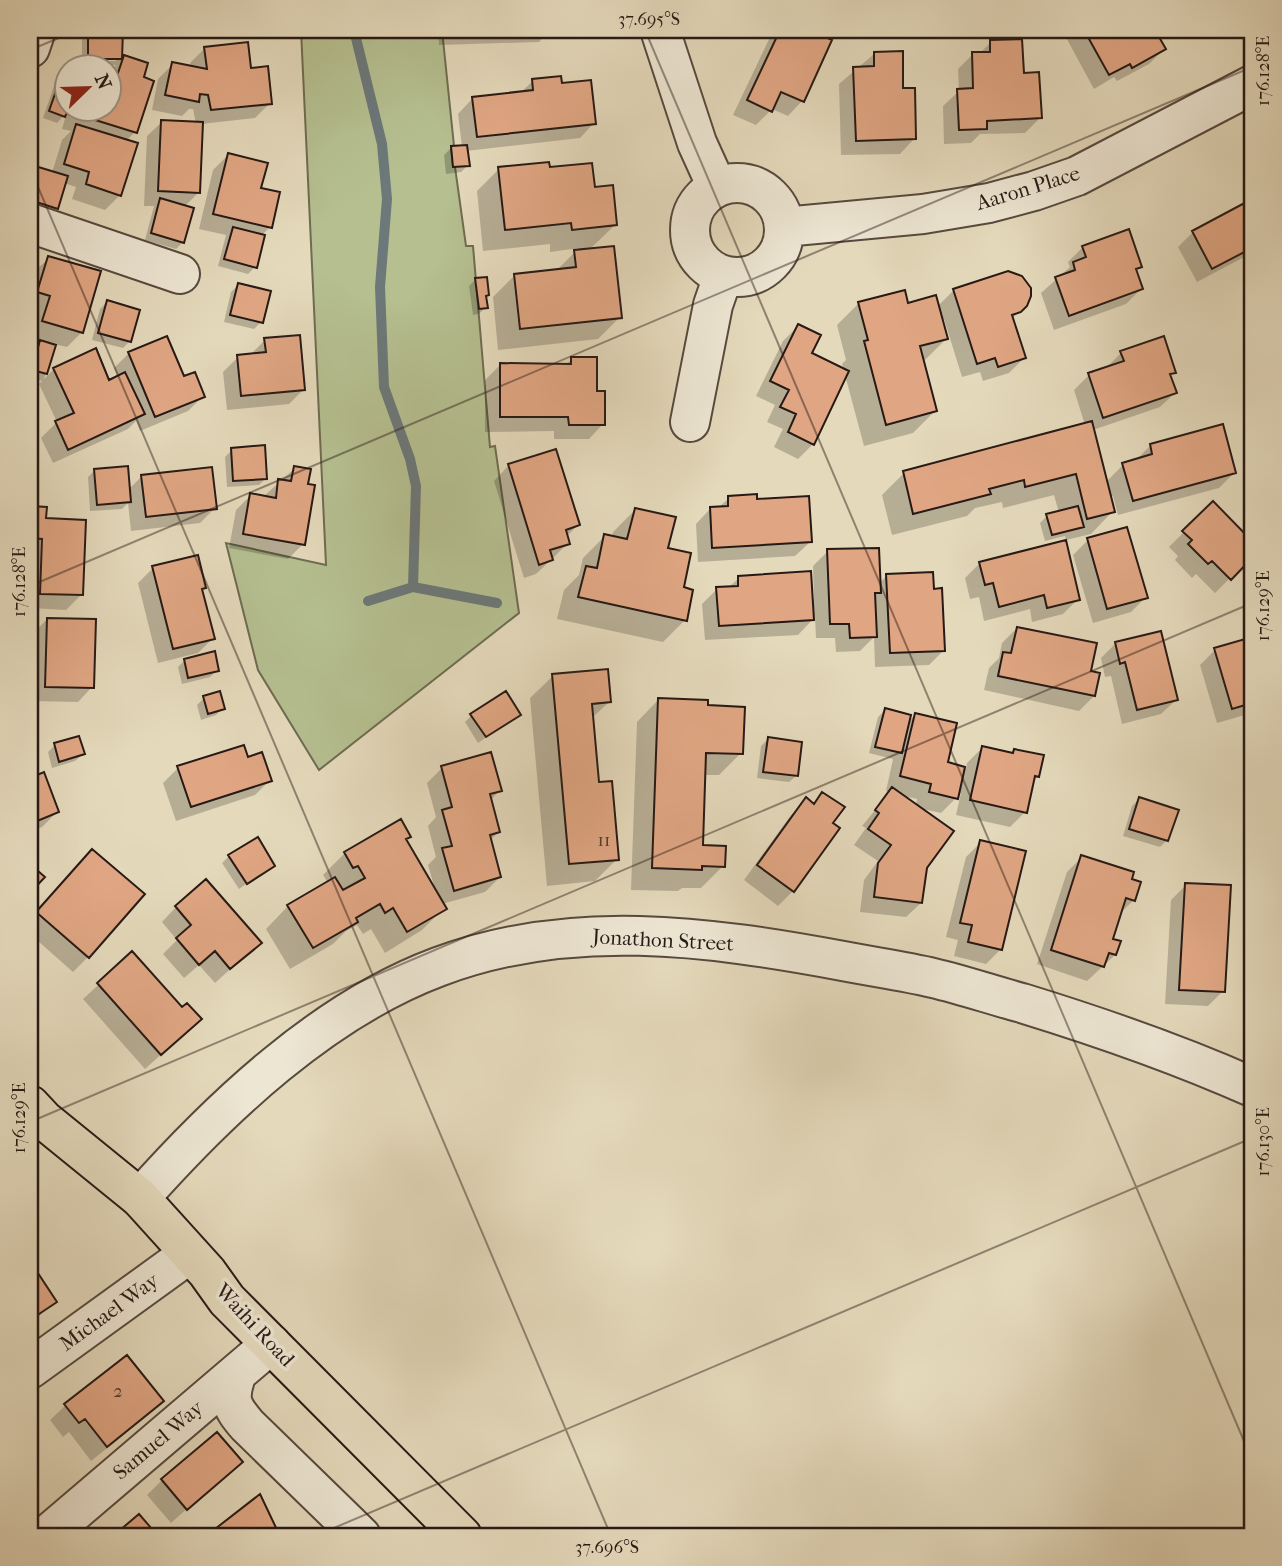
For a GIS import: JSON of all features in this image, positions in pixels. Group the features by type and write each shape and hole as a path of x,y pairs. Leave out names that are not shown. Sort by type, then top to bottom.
{"main road":[{"name":"Waihi Road","path":"34,1119 140,1198 207,1272 227,1300 462,1536"}],"street":[{"path":"30,48 36,30"},
{"path":"660,30 697,143 717,187"},
{"name":"Aaron Place","path":"785,228 922,214 989,203 1034,191 1077,176 1252,85"},
{"path":"741,183 764,191 781,213 785,228 777,256 769,266 747,277 723,276 704,264 691,244 689,233 694,210 708,192 717,187 741,183"},
{"path":"30,223 180,274"},
{"path":"691,422 713,305 723,276"},
{"name":"Jonathon Street","path":"140,1198 208,1128 275,1067 324,1027 361,1003 405,981 469,956 517,943 562,937 603,934 664,936 758,945 933,978 1076,1020 1214,1070 1252,1087"},
{"name":"Michael Way","path":"30,1369 189,1254"},
{"name":"Samuel Way","path":"46,1536 271,1344"},
{"path":"237,1373 230,1392 232,1408 361,1536"}],"green space":[{"path":"301,30 442,30 454,146 451,147 453,167 466,246 473,246 490,447 495,446 519,613 319,770 258,670 226,543 326,565"}],"building":[{"path":"88,30 123,30 122,59 122,52 88,52"},
{"path":"780,30 811,30 832,40 804,102 781,92 772,112 747,100"},
{"path":"1084,30 1155,30 1166,49 1132,68 1130,64 1109,75"},
{"path":"1022,39 1024,73 1039,72 1042,118 987,121 987,129 959,130 957,89 973,88 972,52 990,52 990,40"},
{"path":"248,42 251,68 268,66 272,104 211,110 208,95 200,94 199,102 165,95 172,62 207,69 204,47"},
{"path":"903,51 903,88 915,88 916,139 856,141 853,67 874,66 874,52"},
{"path":"124,55 148,63 144,77 154,81 137,133 102,122 122,122"},
{"path":"561,76 562,83 591,80 596,124 477,137 472,97 533,90 532,79"},
{"path":"161,120 203,122 200,193 158,191"},
{"path":"76,124 138,143 121,196 86,184 89,172 64,164"},
{"path":"467,145 470,166 453,167 451,146"},
{"path":"228,153 268,163 261,188 280,192 272,228 213,214"},
{"path":"549,162 550,167 592,163 595,187 613,185 617,225 572,230 571,223 505,230 498,167"},
{"path":"35,166 68,176 58,209 30,200 30,184"},
{"path":"160,198 194,208 184,243 151,233"},
{"path":"1252,199 1252,248 1212,269 1192,231"},
{"path":"233,227 265,235 257,268 224,259"},
{"path":"1129,229 1142,267 1136,269 1143,289 1069,316 1055,277 1075,270 1073,262 1086,257 1082,246"},
{"path":"614,246 622,318 520,329 514,274 576,267 574,250"},
{"path":"48,256 101,271 83,333 42,321 50,296 37,292"},
{"path":"1008,271 1022,276 1031,288 1027,306 1012,315 1026,358 998,367 995,358 977,364 953,289"},
{"path":"487,277 488,308 479,309 475,278"},
{"path":"238,283 271,291 263,323 230,315"},
{"path":"905,290 908,303 936,295 948,339 920,346 937,411 886,425 864,341 868,340 858,302"},
{"path":"107,300 140,310 131,342 98,333"},
{"path":"798,324 821,335 812,353 849,371 814,445 788,432 796,414 780,407 789,390 770,381"},
{"path":"300,335 305,390 241,396 237,355 266,352 264,338"},
{"path":"167,336 184,376 195,372 205,397 155,417 128,352"},
{"path":"1164,336 1176,373 1170,374 1177,393 1103,418 1088,373 1124,361 1120,351"},
{"path":"40,340 56,345 47,374 32,370"},
{"path":"96,348 109,380 125,372 145,414 68,450 55,421 74,413 53,368"},
{"path":"571,357 597,357 597,391 605,391 605,425 569,425 568,417 500,417 500,363 571,364"},
{"path":"1092,421 1115,512 1087,519 1076,474 1025,487 1024,480 989,489 991,494 913,514 903,471"},
{"path":"1223,424 1236,473 1133,501 1122,463 1152,454 1150,444"},
{"path":"265,445 267,479 233,481 231,448"},
{"path":"556,449 580,525 566,530 570,544 550,550 553,560 539,565 508,464"},
{"path":"128,466 131,502 97,505 94,469"},
{"path":"294,466 311,469 308,484 315,485 305,545 243,534 250,493 276,498 278,479 291,481"},
{"path":"212,467 217,509 146,517 141,475"},
{"path":"757,494 757,499 809,496 812,542 712,548 710,507 728,506 728,496"},
{"path":"1213,501 1252,541 1252,558 1231,580 1212,561 1208,564 1188,544 1192,540 1182,531"},
{"path":"30,506 47,507 46,518 86,520 83,595 40,594 42,539 30,538"},
{"path":"1078,506 1084,527 1052,535 1046,514"},
{"path":"635,508 676,517 668,548 691,553 684,587 693,590 687,621 578,597 586,566 597,568 604,534 627,539"},
{"path":"1127,527 1148,598 1107,609 1087,538"},
{"path":"1066,540 1080,600 1047,608 1044,595 999,607 993,583 985,585 979,562"},
{"path":"879,548 881,593 875,593 877,637 850,638 849,624 830,624 827,549"},
{"path":"198,555 206,588 202,589 215,639 173,649 152,566"},
{"path":"811,571 814,620 719,626 716,587 738,586 738,576"},
{"path":"933,572 934,589 942,588 945,651 890,653 886,574"},
{"path":"47,618 96,619 94,688 45,687"},
{"path":"1017,627 1097,643 1091,671 1100,673 1095,696 998,676 1003,652 1011,653"},
{"path":"1161,631 1178,700 1137,710 1125,662 1120,664 1115,642"},
{"path":"1252,637 1252,703 1232,709 1214,648"},
{"path":"215,651 219,671 188,678 184,659"},
{"path":"608,669 611,702 592,704 599,782 612,781 619,860 569,864 552,674"},
{"path":"220,691 225,709 208,714 203,696"},
{"path":"506,691 521,715 486,737 470,714"},
{"path":"658,698 708,700 708,705 745,707 743,754 706,753 703,845 726,846 725,867 702,866 702,870 652,868"},
{"path":"885,708 911,715 902,753 875,747"},
{"path":"915,713 957,723 948,762 965,767 958,799 929,792 931,784 900,776"},
{"path":"79,736 85,754 59,762 54,743"},
{"path":"768,737 802,742 798,776 763,772"},
{"path":"244,745 248,757 262,752 272,781 191,807 177,766"},
{"path":"982,746 1013,753 1014,749 1044,755 1039,777 1035,776 1027,813 970,800"},
{"path":"491,752 502,791 490,794 500,832 490,835 501,877 454,891 442,848 452,846 442,810 452,807 441,766"},
{"path":"44,772 59,812 30,824 30,778"},
{"path":"892,787 954,831 927,868 922,903 874,897 878,863 891,845 868,829 879,813 875,810"},
{"path":"822,792 845,807 833,823 840,828 794,892 757,865 806,797 814,804"},
{"path":"1139,797 1179,810 1168,841 1129,829"},
{"path":"401,819 411,837 406,839 447,909 407,932 393,908 385,913 380,904 356,918 358,922 313,948 287,905 335,877 343,890 365,878 358,866 353,868 344,852"},
{"path":"258,837 275,866 247,884 228,855"},
{"path":"980,840 1026,851 1002,950 968,942 972,925 960,923"},
{"path":"92,849 145,894 89,958 36,912"},
{"path":"1081,855 1134,872 1132,879 1141,882 1135,901 1126,898 1113,939 1121,941 1116,955 1109,953 1104,967 1051,950"},
{"path":"30,864 45,877 30,893"},
{"path":"206,879 262,943 230,969 215,951 199,965 176,938 191,925 175,906"},
{"path":"1185,883 1231,885 1225,992 1179,990"},
{"path":"132,951 182,1007 187,1003 202,1019 161,1055 97,983"},
{"path":"30,1261 57,1302 30,1320"},
{"path":"127,1355 164,1401 107,1447 85,1419 79,1423 64,1404"},
{"path":"217,1432 243,1462 187,1510 161,1479"},
{"path":"260,1494 279,1534 206,1536"},
{"path":"139,1514 158,1536 113,1536"}],"waterway":[{"path":"354,30 382,144 387,199 380,287 384,387 410,459 416,486 413,587 497,603"},
{"path":"368,601 413,587"}]}
